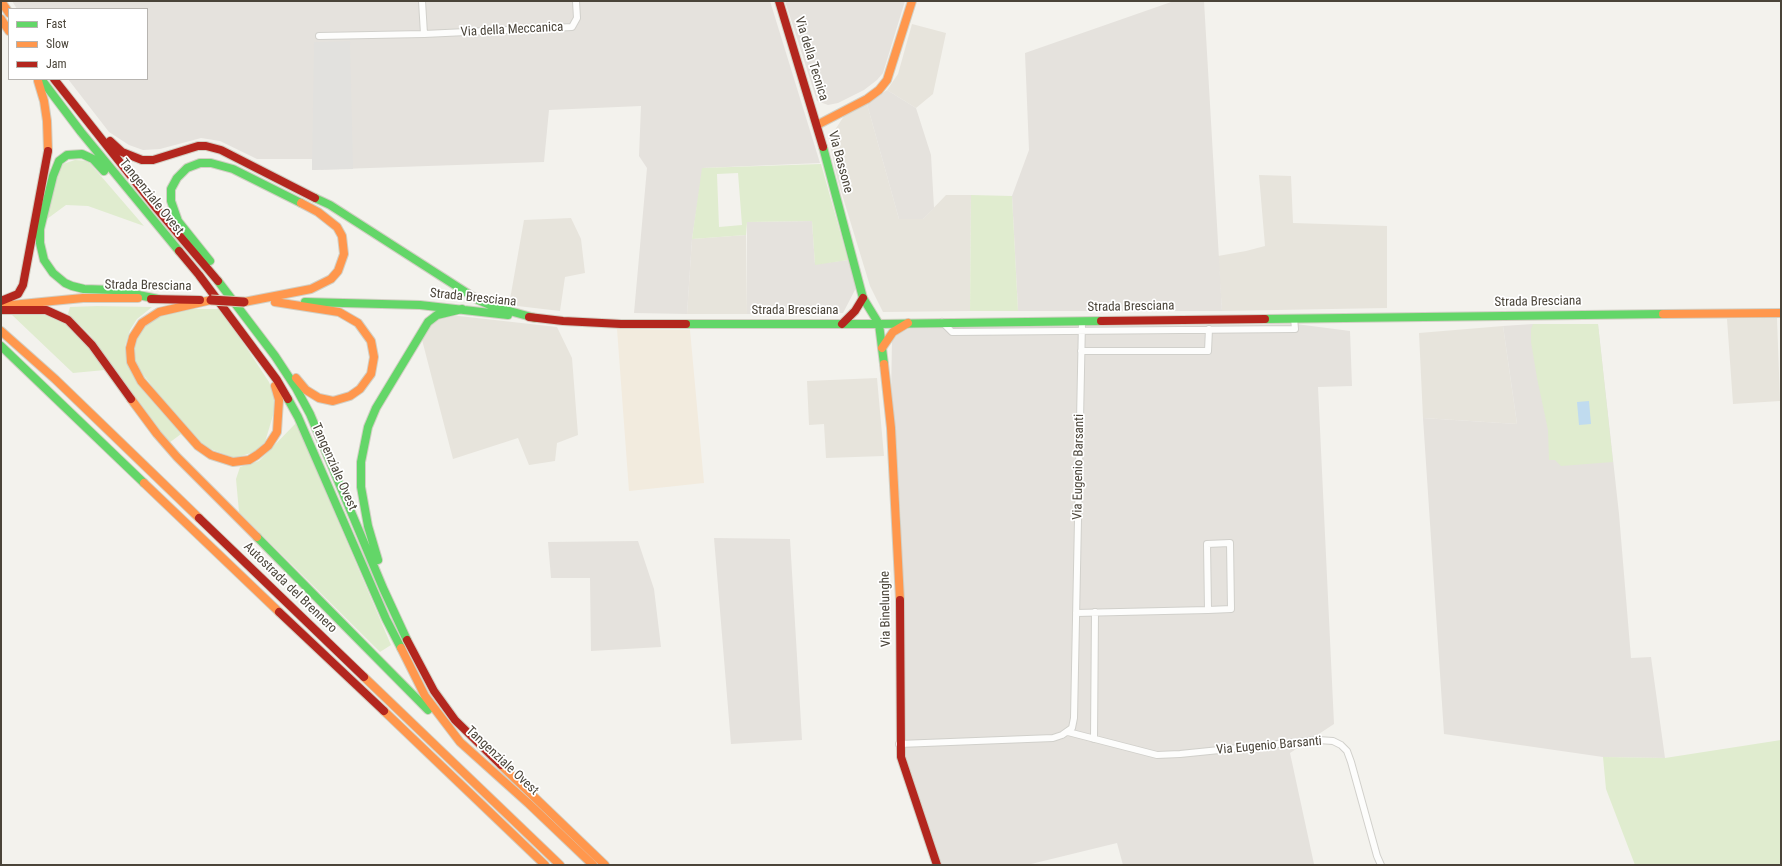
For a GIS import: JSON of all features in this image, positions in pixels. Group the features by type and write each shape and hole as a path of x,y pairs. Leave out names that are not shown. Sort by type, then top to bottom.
{"main road":[{"path":"1,1 8,12"},
{"name":"Via della Tecnica","path":"779,1 817,125"},
{"name":"Via Bassone","path":"879,324 863,298 817,125 867,99 879,90 888,80 912,1"},
{"path":"1,20 8,30"},
{"path":"1,301 18,294 23,285 46,161 48,144 47,121 43,97 36,80"},
{"name":"Tangenziale Ovest","path":"42,80 81,132 199,275 277,380 298,417 401,652 425,696 460,742 528,803 593,865"},
{"path":"56,82 113,145 129,156 148,161 198,146 206,146 221,150 342,212 478,300 495,307 535,318"},
{"name":"Tangenziale Ovest","path":"56,82 162,215 225,290 275,356 310,414 382,588 415,657 434,691 455,720 605,865"},
{"path":"158,299 114,290 84,289 72,286 60,279 48,267 41,250 40,229 53,176 57,165 63,158 76,154 89,156 93,159 199,275"},
{"path":"225,290 209,260 178,220 171,201 171,189 177,178 187,168 200,163 211,163 233,170 318,212 333,222 340,231 343,241 344,254 340,266 335,275 326,282 311,289 277,298 244,302 212,300 193,302 178,306 159,312 142,323 131,342 131,362 137,375 147,389 198,446 220,459 241,462 257,456 273,439 278,424 279,400 273,382 225,310"},
{"name":"Strada Bresciana","path":"1,306 83,298 158,299 193,302"},
{"path":"257,331 306,390 314,396 329,400 339,400 355,393 368,379 373,363 373,350 368,335 358,323 345,315 330,310 277,298"},
{"name":"Strada Bresciana","path":"277,298 386,303 462,309 535,318 621,324 879,324 910,322 968,322 1082,326 1294,318 1781,313"},
{"path":"842,324 855,311 863,298"},
{"path":"382,588 381,571 362,498 361,462 368,427 376,408 428,322 437,315 462,309"},
{"path":"1,310 46,310 68,320 92,345 157,434 177,458 460,742"},
{"path":"882,348 893,332 910,322"},
{"name":"Via Binelunghe","path":"879,324 891,428 897,522 900,601 900,757 937,865"},
{"name":"Autostrada del Brennero","path":"1,331 55,379 347,662 560,865"},
{"name":"Autostrada del Brennero","path":"1,346 545,865"}],"street":[{"path":"422,1 424,34"},
{"name":"Via della Meccanica","path":"319,36 424,34 572,27 577,18 576,1"},
{"name":"Strada Bresciana","path":"942,322 952,332 1082,326 1209,329 1295,329 1294,318"},
{"path":"968,322 968,332"},
{"name":"Via Eugenio Barsanti","path":"1082,326 1074,718 1072,728 1068,732 1157,755 1318,740 1333,741 1341,744 1347,751 1352,762 1377,856 1381,865"},
{"path":"1082,351 1208,351 1209,329"},
{"path":"1076,613 1095,612 1208,610 1231,609 1230,543 1208,544 1208,610"},
{"path":"1094,739 1095,612"},
{"path":"899,744 1053,738 1068,732"}],"shaded area":[{"path":"12,1 770,1 820,163 703,168 692,239 687,314 634,313 647,168 639,156 641,106 549,110 544,162 312,170 312,159 257,159 220,141 201,138 160,149 143,150 129,145 109,132 69,80 148,80 148,8 16,8"},
{"path":"785,1 905,1 883,73 877,80 864,90 838,103 828,105 817,101"},
{"path":"1174,1 1204,1 1222,311 1018,311 1012,196 1029,150 1025,53"},
{"path":"912,24 946,33 933,94 916,108 887,90 898,74"},
{"path":"350,41 353,169 312,170 314,42"},
{"path":"887,90 916,108 931,155 934,208 923,219 899,219 867,104"},
{"path":"867,104 899,219 923,219 946,195 971,195 970,311 883,312 870,286 837,178 829,139 844,116"},
{"path":"1259,175 1291,176 1293,223 1387,226 1387,308 1222,311 1218,256 1265,246"},
{"path":"571,218 581,239 585,273 565,277 560,311 509,305 524,220"},
{"path":"812,221 815,264 848,260 856,288 843,313 747,314 747,222"},
{"path":"746,235 747,314 687,314 692,239"},
{"path":"450,315 557,327 572,358 578,435 557,443 555,461 529,465 518,438 453,459 421,336 431,322"},
{"path":"1777,318 1780,401 1733,404 1727,319"},
{"path":"1296,324 1350,331 1352,386 1318,387 1334,724 1290,753 1314,864 1123,865 1117,843 1027,865 940,865 903,750 901,732 901,517 891,397 892,341 898,334 908,329 970,327"},
{"path":"1533,324 1598,324 1619,514 1631,658 1651,657 1665,758 1603,757 1444,734 1423,418 1517,424 1503,326"},
{"path":"1503,326 1517,424 1423,418 1419,333"},
{"path":"617,329 690,330 704,483 629,491"},
{"path":"877,378 884,456 826,458 824,424 809,425 807,381"},
{"path":"714,538 790,539 802,740 731,744"},
{"path":"638,541 654,589 661,647 591,651 590,578 551,578 548,542"}],"green space":[{"path":"75,160 88,161 144,226 88,206 66,205 47,219 56,175 63,164"},
{"path":"821,164 848,260 815,265 812,221 747,222 746,235 692,239 702,168","holes":["738,173 742,225 719,227 717,174"]},
{"path":"971,195 1012,196 1018,311 970,311"},
{"path":"70,307 152,307 137,319 130,330 125,346 181,434 169,443 90,335 68,314"},
{"path":"181,309 221,309 269,382 274,395 274,412 265,442 254,452 235,458 205,447 169,409 134,362 134,340 148,320"},
{"path":"11,314 52,315 80,334 105,370 73,373"},
{"path":"1533,324 1598,324 1613,462 1561,466 1555,460 1549,460 1548,430 1531,342 1531,329"},
{"path":"296,423 391,645 380,652 239,512 236,479 240,467 259,461"},
{"path":"1781,740 1781,865 1635,865 1606,789 1603,757 1665,758"}],"water":[{"path":"1589,401 1591,424 1579,425 1577,402"}],"traffic: fast":[{"path":"42,80 81,132 179,251"},
{"path":"823,147 863,298 879,324 884,364"},
{"path":"104,171 93,159 82,154 67,155 59,161 53,176 40,229 40,243 44,260 53,273 65,283 72,286 84,289 114,290 158,299"},
{"path":"210,261 178,221 171,201 171,189 177,178 187,168 200,163 211,163 233,169 301,203"},
{"path":"315,198 330,205 478,300 495,307 535,318"},
{"path":"218,281 275,356 296,388 310,414 383,588 407,640"},
{"path":"305,302 420,305 508,315"},
{"path":"378,560 368,526 361,487 361,462 368,427 376,408 428,322 437,315 462,309"},
{"path":"1265,319 1663,314"},
{"path":"686,324 879,324 1101,321"},
{"path":"1,346 144,483"},
{"path":"288,399 298,417 386,619 401,648"},
{"path":"257,537 428,710"}],"traffic: slow":[{"path":"1,1 8,12"},
{"path":"817,125 867,99 879,90 887,80 912,1"},
{"path":"1,19 8,30"},
{"path":"38,81 44,101 47,121 48,151"},
{"path":"244,302 311,289 331,279 338,271 344,254 342,236 337,227 318,212 301,203"},
{"path":"1,306 83,298 138,298"},
{"path":"211,300 159,312 142,323 133,337 130,348 131,362 141,381 198,446 211,455 233,462 249,460 257,455 268,446 277,432 279,400 275,386"},
{"path":"275,302 339,312 358,323 371,341 374,357 371,374 360,389 350,396 333,401 319,398 306,390 296,378"},
{"path":"1663,314 1781,313"},
{"path":"882,348 893,332 908,323"},
{"path":"1,331 55,379 199,518"},
{"path":"884,364 891,428 900,600"},
{"path":"131,399 157,434 177,457 257,537"},
{"path":"144,483 279,612"},
{"path":"401,648 425,696 460,742 528,803 593,865"},
{"path":"364,677 560,865"},
{"path":"384,711 545,865"},
{"path":"501,765 605,865"}],"traffic: jam":[{"path":"779,1 823,147"},
{"path":"55,80 157,209 218,281"},
{"path":"110,141 122,152 142,160 153,160 198,146 206,146 221,150 315,198"},
{"path":"1,301 18,294 23,285 48,151"},
{"path":"179,251 199,275 277,380 288,399"},
{"path":"842,324 855,311 863,298"},
{"path":"151,299 200,300"},
{"path":"211,300 244,302"},
{"path":"1,310 46,310 68,320 92,345 131,399"},
{"path":"529,317 563,321 621,324 686,324"},
{"path":"1101,321 1265,319"},
{"path":"199,518 364,677"},
{"path":"900,600 901,757 937,865"},
{"path":"279,612 384,711"},
{"path":"407,640 434,691 455,720 501,765"}]}
